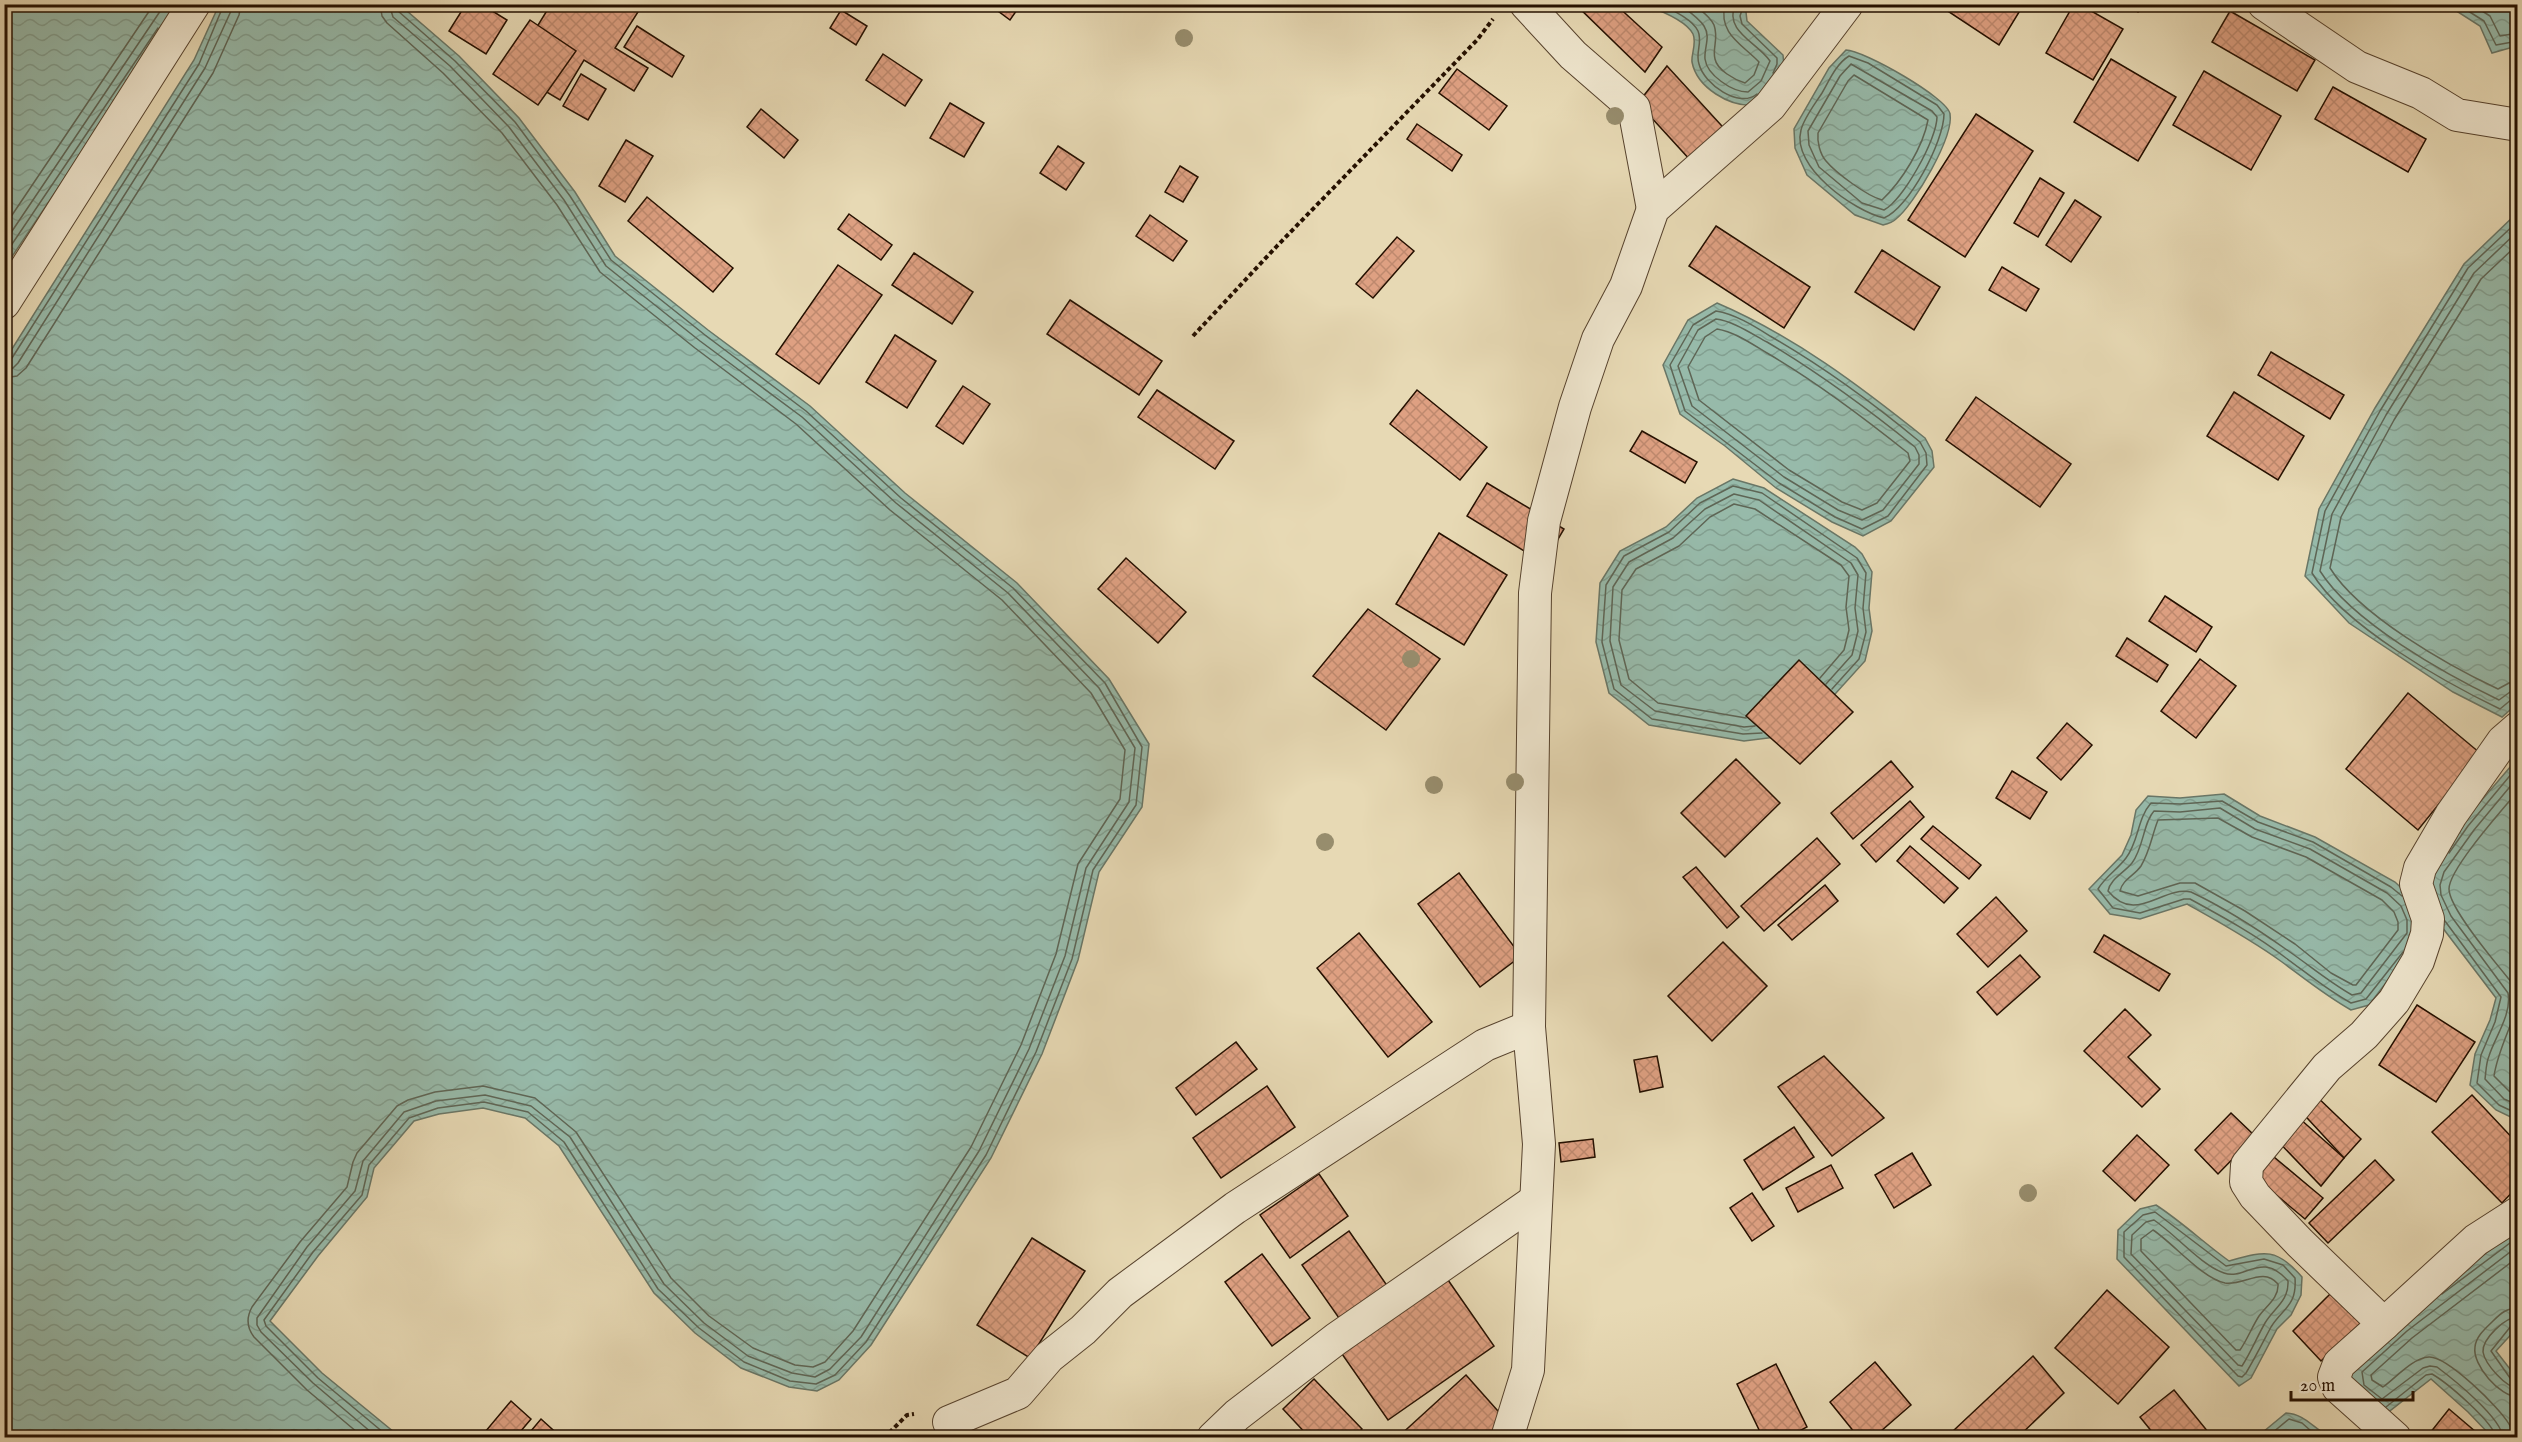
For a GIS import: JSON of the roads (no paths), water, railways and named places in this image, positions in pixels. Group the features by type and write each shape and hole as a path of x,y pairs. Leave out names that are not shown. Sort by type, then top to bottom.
{"street":[{"path":"4,303 194,4"},
{"path":"1507,1437 1528,1370 1539,1144 1529,1027 1535,593 1544,521 1575,407 1598,339 1626,286 1653,209 1770,106 1847,4"},
{"path":"2264,4 2357,67 2421,93 2457,115 2517,125"},
{"path":"1512,9 1573,55 1634,108 1653,209"},
{"path":"2384,1324 2255,1196 2246,1182 2247,1165 2327,1067 2377,1022 2403,986 2418,961 2427,934 2428,920 2416,884 2420,868 2458,806 2504,741 2517,728"},
{"path":"949,1422 1018,1393 1049,1357 1083,1330 1120,1293 1234,1208 1485,1045 1529,1027"},
{"path":"1213,1437 1237,1415 1336,1339 1536,1200"},
{"path":"2395,1437 2338,1387 2334,1377 2339,1364 2476,1240 2517,1213"}],"water":[{"path":"5,5 181,5 5,267"},
{"path":"219,5 400,5 459,56 519,118 575,192 615,256 708,330 810,406 905,493 1017,583 1109,679 1149,744 1142,807 1099,872 1078,960 1042,1054 991,1158 871,1345 839,1380 817,1391 789,1387 741,1368 695,1333 654,1293 559,1146 525,1118 483,1108 439,1114 414,1121 374,1168 367,1197 318,1256 270,1321 322,1373 400,1437 5,1437 5,360 194,60"},
{"path":"1645,5 1751,5 1746,12 1747,21 1783,55 1784,66 1754,105 1735,103 1725,99 1707,88 1695,71 1692,62 1694,37 1690,29 1672,16"},
{"path":"2447,5 2517,5 2517,46 2492,53 2480,26"},
{"path":"1846,50 1869,58 1904,76 1935,97 1950,114 1950,125 1946,138 1922,186 1904,211 1893,221 1883,225 1855,215 1807,175 1795,148 1794,129 1829,68"},
{"path":"2517,213 2518,703 2502,717 2453,692 2349,623 2305,576 2319,509 2375,408 2464,264"},
{"path":"1717,303 1773,331 1826,363 1925,438 1932,451 1934,467 1891,521 1863,536 1832,522 1776,488 1725,446 1680,414 1663,365 1688,320"},
{"path":"1733,479 1764,488 1855,547 1862,554 1872,572 1869,608 1872,631 1865,661 1836,693 1792,735 1744,741 1649,725 1609,693 1596,642 1600,583 1620,551 1666,527 1697,498"},
{"path":"2517,759 2517,1120 2496,1110 2470,1085 2475,1054 2490,1020 2496,998 2439,923 2427,898 2432,866 2463,822"},
{"path":"2224,794 2260,816 2315,837 2395,882 2412,898 2421,937 2369,1005 2351,1010 2259,946 2187,904 2140,919 2110,914 2089,889 2122,855 2131,835 2136,810 2148,796 2180,798"},
{"path":"2156,1205 2229,1261 2252,1255 2269,1254 2285,1260 2302,1277 2301,1295 2291,1315 2277,1329 2251,1378 2239,1386 2117,1259 2118,1230 2140,1209"},
{"path":"2517,1229 2517,1328 2496,1351 2517,1378 2517,1437 2492,1437 2431,1379 2382,1417 2351,1392 2347,1365"},
{"path":"2286,1413 2305,1419 2331,1437 2257,1437"}]}
